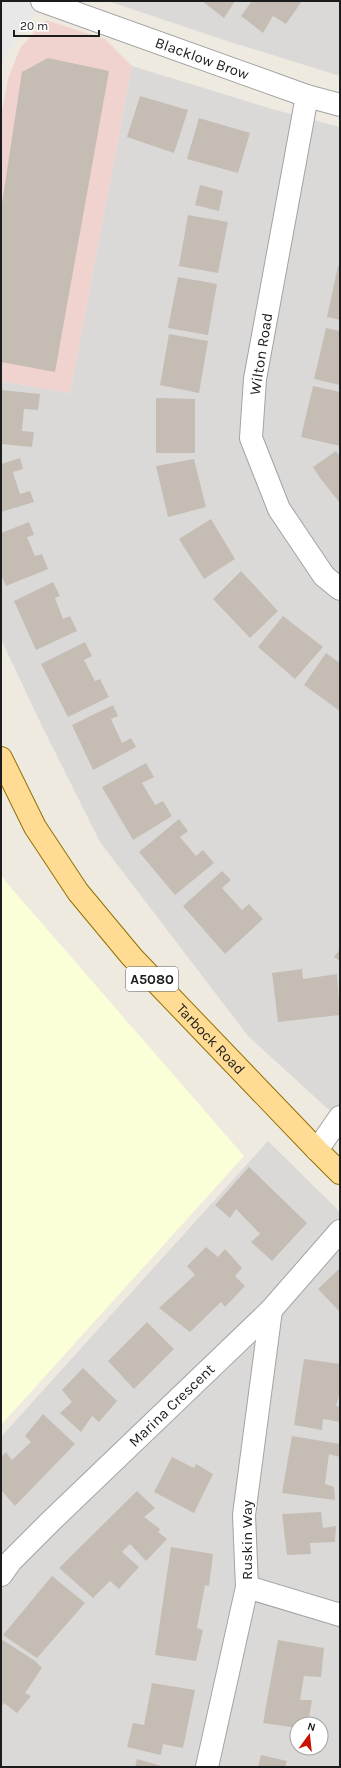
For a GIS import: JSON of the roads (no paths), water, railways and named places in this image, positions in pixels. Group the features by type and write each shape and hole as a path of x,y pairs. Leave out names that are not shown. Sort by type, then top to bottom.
{"main road":[{"name":"Tarbock Road","path":"1,758 35,827 78,892 132,957 340,1173"}],"street":[{"name":"Blacklow Brow","path":"43,1 307,96 340,105"},
{"name":"Wilton Road","path":"307,96 255,380 251,438 279,509 324,576 340,589"},
{"path":"317,1150 340,1117"},
{"name":"Marina Crescent","path":"1,1575 11,1561 51,1521 271,1310 340,1231"},
{"name":"Ruskin Way","path":"207,1767 248,1587 244,1515 271,1310"},
{"path":"248,1587 340,1615"}]}
